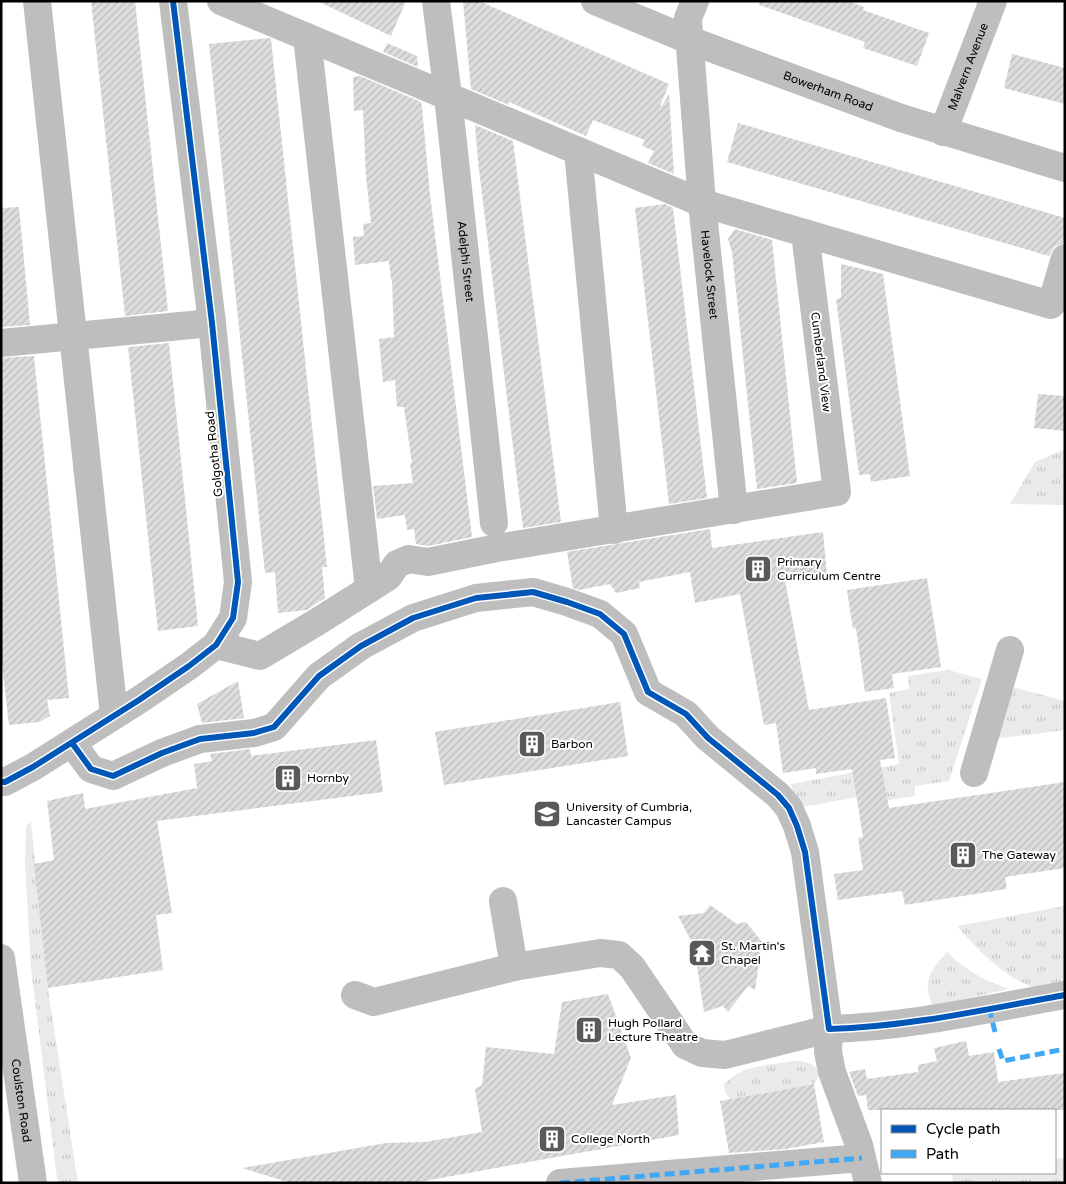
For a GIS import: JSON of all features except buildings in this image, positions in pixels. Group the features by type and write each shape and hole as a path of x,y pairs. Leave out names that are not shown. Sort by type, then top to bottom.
{"street":[{"path":"37,1 114,715"},
{"name":"Golgotha Road","path":"1,782 5,782 33,767 72,743 189,666 216,645 233,618 238,582 212,323 173,1"},
{"path":"222,1 702,203 1051,305 1065,258"},
{"name":"Adelphi Street","path":"436,1 494,523"},
{"name":"Bowerham Road","path":"595,1 689,40 901,118 1065,168"},
{"name":"Havelock Street","path":"695,1 688,18 689,40 702,203 734,510"},
{"name":"Malvern Avenue","path":"944,132 992,1"},
{"path":"307,36 369,589"},
{"path":"578,151 614,530"},
{"name":"Cumberland View","path":"734,510 838,492 805,233"},
{"path":"1,343 212,323"},
{"path":"216,645 260,656 369,589 388,576 397,564 409,559 428,562 498,548 734,510"},
{"path":"72,743 91,769 113,776 162,753 200,739 254,733 274,727 319,676 361,646 413,618 476,598 533,592 600,614 624,634 648,692 686,714 708,738 778,796 789,808 805,852 829,1029 828,1052 832,1072 859,1145 865,1170 560,1183"},
{"path":"974,773 1010,650"},
{"path":"503,901 514,968"},
{"path":"354,995 374,1002 514,968 600,954 619,955 632,967 684,1045 702,1052 725,1055 829,1029 859,1028 902,1022 1065,995"},
{"name":"Coulston Road","path":"1,958 33,1183"}],"green space":[{"path":"1065,449 1065,505 1010,504 1035,462"},
{"path":"948,670 982,679 949,781 915,786 915,796 882,801 880,793 797,808 791,784 899,764 889,693 909,689 908,676"},
{"path":"1012,687 1065,701 1065,730 993,739"},
{"path":"31,822 49,996 78,1183 58,1183 56,1170 31,969 25,864 26,826"},
{"path":"1065,906 1065,990 1049,991 1019,981 991,961 957,926"},
{"path":"947,952 961,965 976,974 1009,989 933,1006 928,990 929,976"},
{"path":"793,1061 808,1063 817,1069 820,1073 814,1084 730,1099 725,1092 724,1085 738,1073 765,1065"},
{"path":"1064,1158 1065,1183 953,1183 952,1174 1056,1174 1056,1159"}],"marked path":[{"path":"989,1008 995,1032"},
{"path":"999,1049 1003,1061 1065,1049"},
{"path":"560,1183 862,1158"}],"cycle path":[{"path":"1,782 5,782 33,767 189,666 216,645 233,618 238,582 212,323 173,1"},
{"path":"72,743 91,769 113,776 162,753 200,739 254,733 274,727 319,676 361,646 413,618 476,598 533,592 600,614 624,634 648,692 686,714 708,738 778,795 789,808 805,852 829,1029 859,1028 918,1021 1065,995"}],"place":[{"name":"Primary Curriculum Centre","path":"758,569"},
{"name":"Barbon","path":"532,744"},
{"name":"Hornby","path":"288,778"},
{"name":"University of Cumbria, Lancaster Campus","path":"547,814"},
{"name":"The Gateway","path":"963,855"},
{"name":"St. Martin's Chapel","path":"702,953"},
{"name":"Hugh Pollard Lecture Theatre","path":"589,1030"},
{"name":"College North","path":"552,1139"}]}
